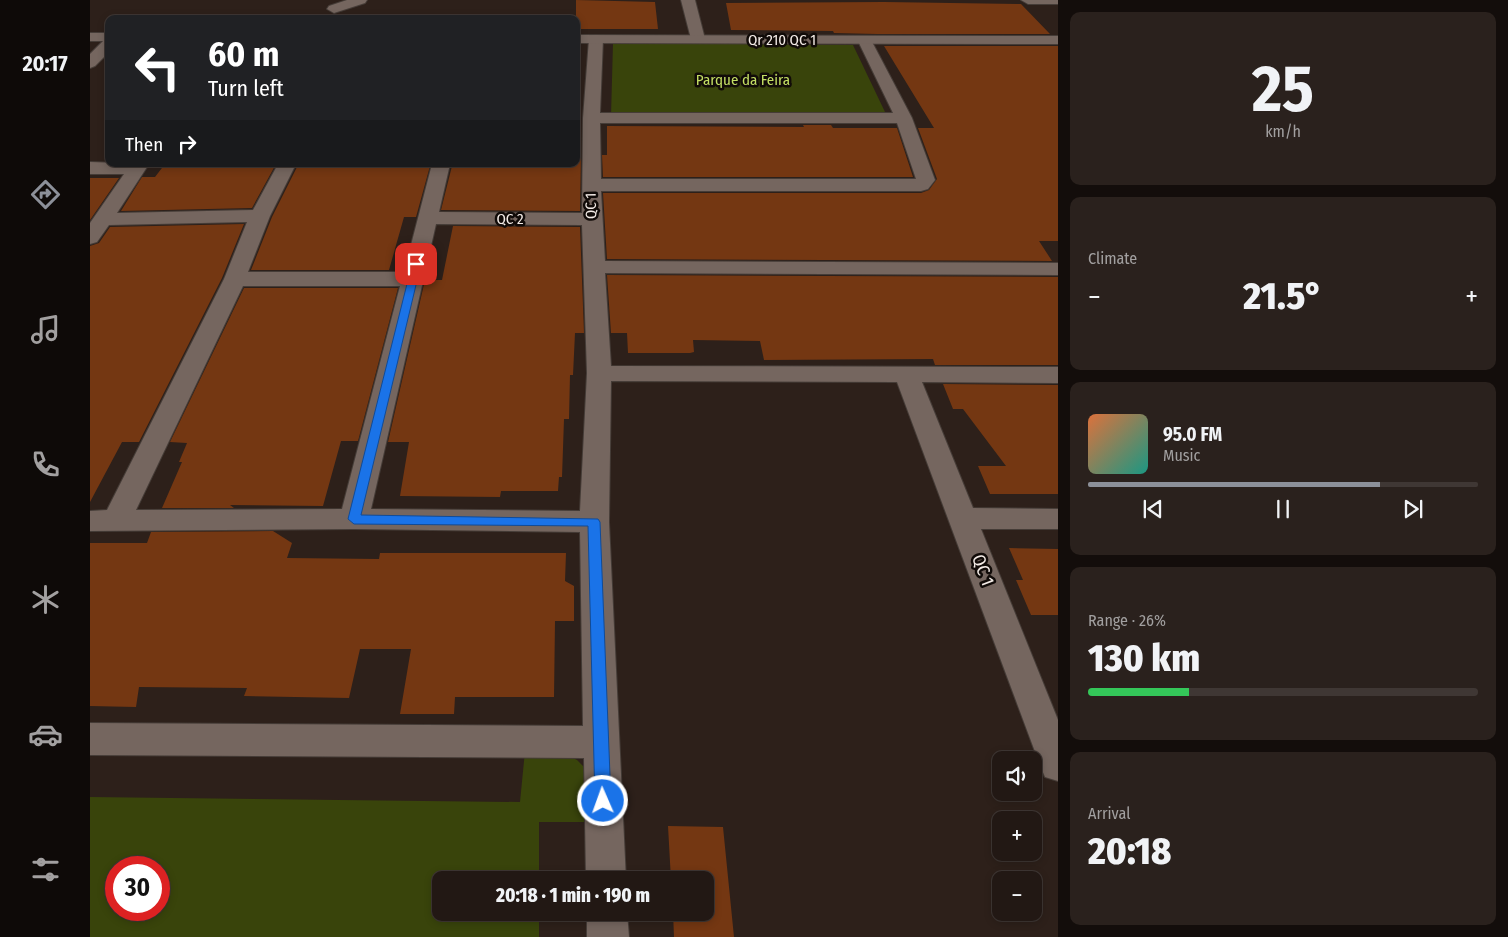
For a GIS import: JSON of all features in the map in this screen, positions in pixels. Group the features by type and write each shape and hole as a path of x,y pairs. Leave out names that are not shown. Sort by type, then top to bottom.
{"street":[{"path":"334,9 360,0"},
{"path":"688,0 698,39"},
{"path":"1028,0 1058,0"},
{"path":"90,37 105,37"},
{"name":"Qr 210 QC 1","path":"580,39 1058,40"},
{"name":"QC 1","path":"596,39 591,118 592,219 599,373 594,522 606,871"},
{"path":"591,185 918,186 926,180 904,118 865,41"},
{"path":"90,63 105,47"},
{"path":"591,118 904,118"},
{"path":"90,168 114,167"},
{"path":"90,238 137,167"},
{"path":"285,167 260,216 235,279 103,521 354,519 594,522"},
{"path":"354,519 440,167"},
{"path":"103,219 260,216"},
{"name":"QC 2","path":"428,218 592,219"},
{"path":"594,267 1058,269"},
{"path":"235,279 412,279"},
{"path":"599,373 1058,375"},
{"name":"QC 1","path":"907,375 963,518 1049,719 1058,765"},
{"path":"963,518 1058,519"},
{"path":"90,739 601,742"},
{"path":"607,921 608,937"}],"green space":[{"name":"Parque da Feira","path":"613,43 853,45 885,112 767,117 611,116"},
{"path":"525,751 561,752 577,760 589,772 597,822 539,822 539,871 432,871 432,921 539,921 539,937 90,937 90,797 520,802"}],"building":[{"path":"576,0 655,2 658,29 580,29 580,15 576,15"},
{"path":"884,2 1021,4 1050,34 877,34 834,33 833,31 731,30 726,3"},
{"path":"884,46 1058,46 1058,241 1039,241 1052,261 607,259 603,193 921,193 929,190 937,179 918,128 934,128"},
{"path":"803,125 831,125 833,128 897,128 913,177 603,177 602,155 607,155 607,126 804,127"},
{"path":"581,155 580,211 441,210 452,167 580,167"},
{"path":"163,167 274,167 252,208 121,211 142,177 155,177"},
{"path":"297,167 430,167 416,217 404,217 389,270 251,270 272,217"},
{"path":"90,178 119,178 90,220"},
{"path":"244,224 222,278 139,442 122,442 90,502 90,246 99,243 110,227"},
{"path":"453,226 580,227 584,333 575,333 573,375 570,375 569,419 564,419 562,477 559,477 558,491 501,491 500,497 400,496 409,442 388,442 425,280 442,280"},
{"path":"607,275 1058,277 1058,365 935,365 933,359 764,360 760,341 693,340 694,352 690,353 628,353 627,333 611,333"},
{"path":"244,288 398,288 358,441 341,441 323,506 230,505 234,508 162,508 182,462 179,462 187,443 170,442"},
{"path":"943,384 1058,385 1058,494 990,494 978,466 1006,466 963,409 953,409"},
{"path":"273,531 292,543 287,558 379,559 380,553 566,553 565,581 574,586 574,621 555,621 554,697 455,697 454,714 400,714 411,649 360,649 349,698 244,696 247,688 139,687 136,707 90,706 90,543 147,543 151,532"},
{"path":"1009,548 1058,549 1058,615 1031,615 1016,580 1023,580"},
{"path":"668,826 723,827 734,937 674,937 673,921 714,921 714,871 670,871"}],"route":[{"path":"416,264 354,519 594,522 603,801"}]}
